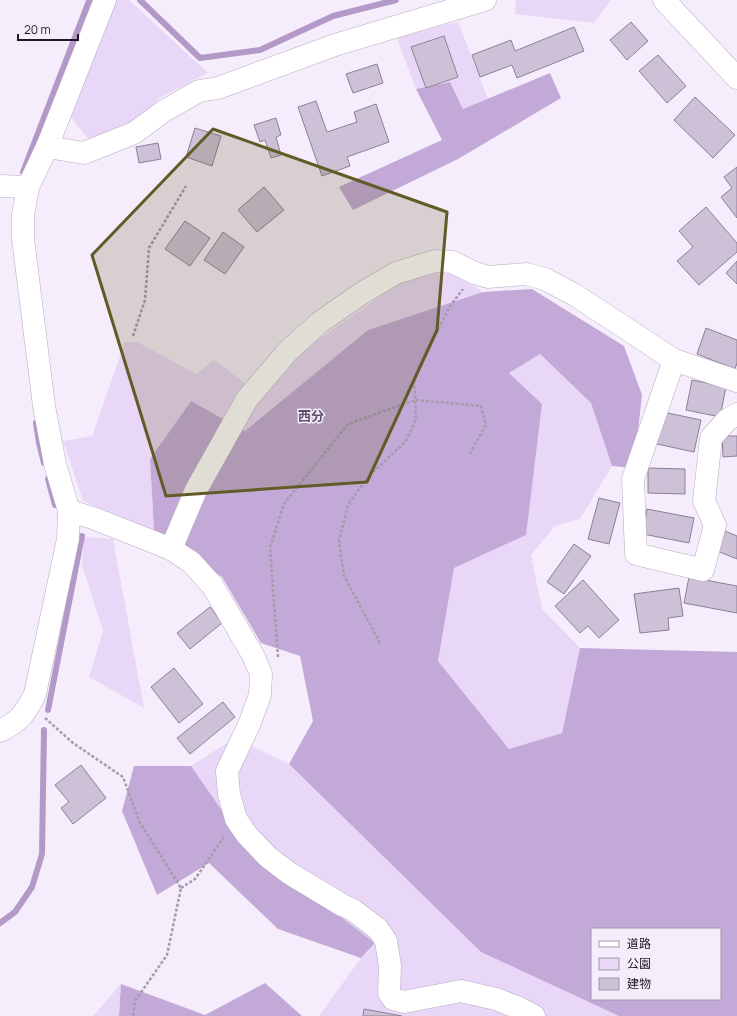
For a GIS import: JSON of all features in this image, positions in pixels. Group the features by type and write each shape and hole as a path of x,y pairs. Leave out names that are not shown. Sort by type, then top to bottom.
{"street":[{"path":"0,732 16,722 28,709 35,694 68,539 69,511 55,464 44,406 23,239 23,215 28,187 47,147 105,0"},
{"path":"47,147 84,153 134,133 164,112 199,91 218,88 335,45 485,0"},
{"path":"664,0 737,78"},
{"path":"0,186 28,187"},
{"path":"171,549 196,490 248,399 288,352 319,323 362,293 396,273 435,261 452,262 475,273 488,277 526,274 545,279 575,295 674,360 737,381"},
{"path":"674,360 633,479 636,554 703,570 715,525 704,502 711,438 727,420 737,414"},
{"path":"69,511 93,518 171,549 191,562 212,585 254,657 261,674 260,695 249,725 227,771 229,794 236,820 247,835 268,857 289,873 353,910 378,929 386,941 390,966 389,993 393,999 404,1002 461,991 496,999 534,1016"}],"path":[{"path":"133,336 145,300 149,248 186,186"},
{"path":"380,643 344,576 339,541 348,505 367,478 406,440 416,419 414,379 450,306 475,273"},
{"path":"278,658 270,548 284,504 348,424 415,400 481,406 486,425 469,455"},
{"path":"28,709 44,717 73,743 123,777 140,823 181,888 167,956 135,1001 133,1016"},
{"path":"181,888 196,879 236,820"}],"highlighted area":[{"path":"213,129 447,212 437,330 367,482 166,496 92,255"}],"green space":[{"path":"114,0 129,0 208,73 159,98 134,126 89,140 70,116"},
{"path":"516,0 611,0 594,23 515,14"},
{"path":"458,22 488,99 463,109 450,82 416,89 396,36"},
{"path":"451,270 483,292 368,330 245,431 238,427 304,350 399,283"},
{"path":"125,342 137,342 196,374 214,360 249,386 224,419 191,401 150,459 154,531 83,501 63,441 92,436"},
{"path":"540,354 591,403 612,466 580,519 555,526 531,555 542,609 580,648 562,733 509,749 438,661 454,568 526,535 509,373"},
{"path":"84,537 113,539 144,708 89,677 103,631 82,565"},
{"path":"235,738 289,764 481,952 619,1016 319,1016 361,958 375,944 246,845 191,766"},
{"path":"121,984 119,1016 93,1016"}],"shaded area":[{"path":"550,73 561,98 458,159 353,210 339,187 442,140 416,89 450,82 463,109"},
{"path":"532,289 624,346 642,395 634,468 612,466 591,403 540,354 509,373 542,404 526,535 454,568 438,661 509,749 562,733 580,648 737,652 737,1016 619,1016 481,952 289,764 313,721 300,656 261,643 222,577 154,531 150,459 191,401 245,431 368,330 483,292"},
{"path":"134,766 191,766 246,845 375,943 361,958 278,929 209,863 157,895 122,811"},
{"path":"265,983 302,1016 119,1016 121,984 205,1015"}],"building":[{"path":"631,22 648,41 627,60 610,40"},
{"path":"574,27 584,51 517,78 512,65 480,77 472,55 511,40 515,51"},
{"path":"444,36 458,77 426,88 411,47"},
{"path":"658,55 686,86 667,103 639,71"},
{"path":"377,64 383,83 353,93 346,74"},
{"path":"695,97 735,135 713,158 674,120"},
{"path":"316,101 327,132 357,122 354,112 376,104 389,142 347,157 350,166 322,176 298,107"},
{"path":"276,118 281,135 276,137 281,155 271,158 265,140 260,142 254,125"},
{"path":"195,128 221,136 212,166 186,157"},
{"path":"158,143 161,159 139,163 136,147"},
{"path":"737,167 737,218 721,197 732,188 724,177"},
{"path":"264,187 284,210 257,232 238,210"},
{"path":"706,207 737,243 737,252 699,285 677,261 693,247 679,231"},
{"path":"185,221 210,238 190,266 165,249"},
{"path":"223,232 244,247 225,274 204,260"},
{"path":"737,261 737,284 726,273"},
{"path":"706,328 737,340 737,363 735,369 697,354"},
{"path":"692,380 726,387 720,417 686,410"},
{"path":"663,412 701,420 694,452 657,444"},
{"path":"722,436 737,436 737,456 723,457"},
{"path":"648,468 685,469 685,494 648,493"},
{"path":"599,498 620,503 609,544 588,539"},
{"path":"647,509 694,518 689,543 643,534"},
{"path":"725,531 737,536 737,559 717,551"},
{"path":"574,544 591,556 564,594 547,582"},
{"path":"689,577 737,586 737,613 684,603"},
{"path":"583,580 619,620 599,638 588,626 580,633 555,606"},
{"path":"679,588 683,616 668,618 669,630 640,633 634,594"},
{"path":"210,607 222,623 190,649 177,633"},
{"path":"174,668 203,704 179,723 151,687"},
{"path":"223,702 235,717 190,754 177,738"},
{"path":"81,765 106,798 73,824 61,808 69,802 55,785"},
{"path":"364,1009 402,1016 363,1016"}],"waterway":[{"path":"140,0 200,58 260,50 333,16 396,0"},
{"path":"23,172 89,1"},
{"path":"36,423 44,463"},
{"path":"48,479 55,505"},
{"path":"48,710 82,536"},
{"path":"0,923 15,912 32,887 42,854 44,730"}],"district":[{"name":"西分","path":"311,416"}]}
